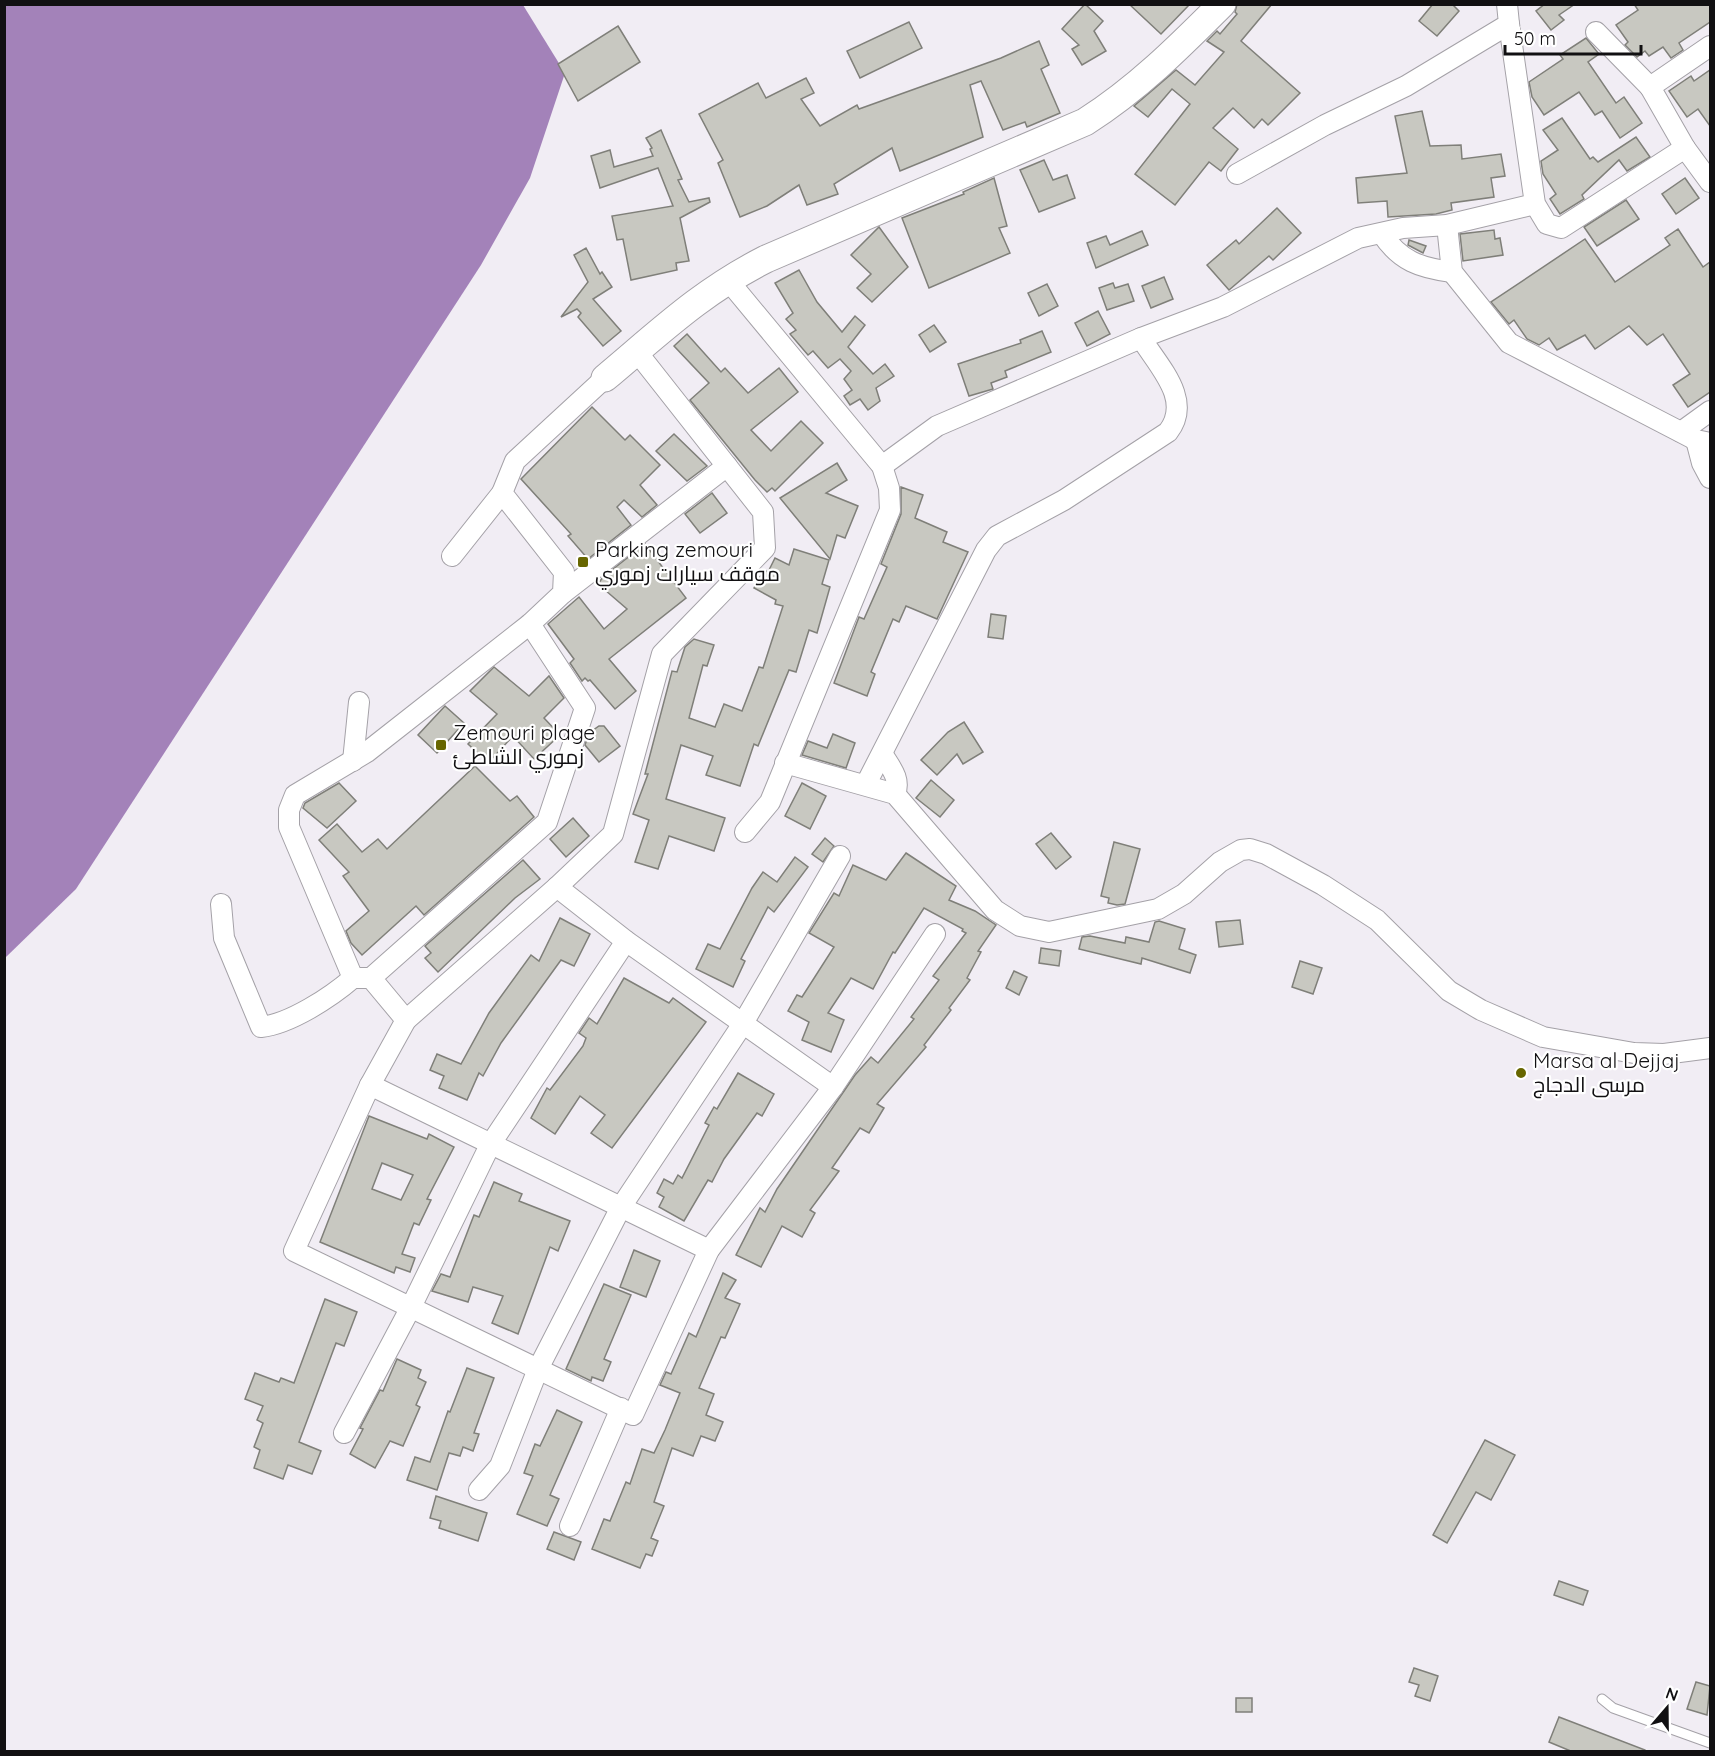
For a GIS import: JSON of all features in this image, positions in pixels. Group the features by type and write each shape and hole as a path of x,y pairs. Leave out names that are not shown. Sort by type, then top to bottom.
{"main road":[{"path":"605,378 693,303 727,279 766,259 1085,122 1122,98 1158,69 1222,4"}],"street":[{"path":"1237,174 1325,125 1406,86 1508,14 1535,204 1547,224 1562,228 1685,148"},
{"path":"1596,32 1650,87 1685,148 1710,182"},
{"path":"1650,87 1710,46"},
{"path":"882,466 937,426 1141,338 1223,307 1358,238 1403,228 1447,225 1535,204"},
{"path":"1447,225 1452,272 1509,343 1696,438"},
{"path":"1382,234 1393,250 1425,269 1452,272"},
{"path":"727,279 882,466 889,488 890,510 770,802 745,832"},
{"path":"866,784 883,755 986,550 997,536 1064,500 1168,432 1177,421 1179,407 1176,395 1141,338"},
{"path":"637,352 763,512 765,548 662,654 613,834 557,887 406,1020 370,1085 294,1251 633,1415 709,1250 833,1087 935,934"},
{"path":"452,556 502,493 515,460 605,378"},
{"path":"1710,411 1696,438 1702,463 1710,478"},
{"path":"406,1020 362,978 289,827 289,810 295,795 353,761 530,624 563,593 727,466"},
{"path":"502,493 564,572 563,593"},
{"path":"221,904 224,938 261,1028 273,1026 362,978 547,822 585,708 530,624"},
{"path":"353,761 359,702"},
{"path":"883,755 894,772 898,786 895,794"},
{"path":"785,763 895,794 995,910 1020,926 1050,932 1158,909 1184,894 1220,862 1241,850 1250,849 1266,854 1323,885 1377,920 1449,991 1481,1010 1543,1037 1634,1053 1664,1054 1710,1047"},
{"path":"479,1490 500,1466 538,1368 621,1207 742,1025 840,856"},
{"path":"557,887 626,941 833,1087"},
{"path":"344,1433 411,1307 490,1145 626,941"},
{"path":"370,1085 709,1250"},
{"path":"570,1526 621,1408"}],"lane":[{"path":"1602,1699 1613,1708 1710,1743"}],"shaded area":[{"path":"5,5 523,5 565,73 530,178 481,265 76,889 5,958"}],"building":[{"path":"1085,4 1103,21 1094,31 1106,51 1082,65 1072,49 1079,45 1062,29"},
{"path":"1129,4 1190,4 1161,34"},
{"path":"1237,4 1272,4 1241,41 1300,93 1268,125 1262,119 1254,128 1233,108 1213,128 1238,149 1221,171 1209,162 1175,205 1135,174 1190,104 1172,89 1148,117 1134,106 1176,70 1195,85 1224,52 1207,41 1217,31 1220,34 1237,14 1235,12"},
{"path":"1433,4 1452,4 1459,11 1437,36 1419,21"},
{"path":"1545,4 1575,4 1559,15 1564,20 1551,30 1536,11"},
{"path":"1634,4 1710,4 1710,22 1679,43 1683,50 1671,58 1663,47 1649,56 1645,51 1637,57 1625,45 1628,42 1616,25 1638,10"},
{"path":"909,22 922,48 860,78 847,51"},
{"path":"618,26 640,62 578,101 558,64"},
{"path":"1586,38 1599,54 1588,62 1616,103 1624,97 1642,123 1620,138 1602,111 1595,115 1579,92 1544,115 1532,97 1529,82 1563,59 1560,55"},
{"path":"1039,41 1049,65 1041,69 1060,113 1027,127 1025,122 1003,130 981,81 970,85 983,137 900,171 892,148 834,184 838,194 807,205 799,185 767,206 740,217 718,163 723,160 699,114 758,83 766,98 806,78 814,93 801,99 820,126 857,105 859,109 1001,58"},
{"path":"1710,70 1710,126 1698,109 1687,117 1669,91 1691,76 1694,81"},
{"path":"1422,111 1430,146 1461,145 1462,159 1501,154 1505,176 1491,178 1494,197 1451,203 1452,210 1436,214 1388,217 1387,201 1358,203 1356,178 1407,173 1395,116"},
{"path":"1562,118 1590,159 1593,157 1598,162 1636,137 1650,157 1627,171 1619,160 1582,195 1584,199 1560,214 1550,199 1556,194 1543,174 1541,161 1558,150 1543,130"},
{"path":"661,130 682,179 678,180 689,202 709,198 710,202 680,218 689,261 676,263 677,270 631,280 623,239 617,240 612,216 673,206 658,168 600,188 591,156 610,150 614,167 653,156 650,149 652,148 646,138"},
{"path":"1044,160 1053,180 1067,175 1075,198 1039,212 1020,170"},
{"path":"994,178 1007,226 999,228 1010,253 929,288 902,218 964,194 963,192"},
{"path":"1685,178 1699,198 1676,214 1662,194"},
{"path":"1626,200 1639,219 1597,246 1584,227"},
{"path":"1277,208 1301,233 1273,260 1269,256 1229,290 1207,265 1236,240 1239,244"},
{"path":"879,227 908,267 872,302 857,288 871,274 851,255"},
{"path":"1678,229 1703,267 1710,262 1710,392 1688,407 1673,385 1690,374 1663,334 1647,345 1629,326 1595,349 1585,335 1557,350 1549,338 1539,345 1527,339 1514,320 1509,324 1491,302 1585,239 1615,282 1670,245 1665,238"},
{"path":"1494,230 1495,239 1500,238 1503,255 1463,261 1460,234"},
{"path":"1142,231 1148,245 1096,268 1087,243 1106,236 1110,245"},
{"path":"1409,240 1426,246 1423,253 1408,245"},
{"path":"586,248 600,274 602,272 612,287 593,299 621,331 603,346 578,317 581,313 577,309 561,317 588,282 574,255"},
{"path":"799,270 817,302 842,332 855,316 865,325 848,347 873,374 885,364 894,376 876,388 880,401 868,410 860,399 850,405 844,396 852,390 844,379 851,371 840,359 828,368 813,351 808,355 790,334 796,330 786,319 793,313 775,283"},
{"path":"1164,277 1173,299 1151,308 1142,286"},
{"path":"1113,283 1115,288 1128,284 1134,301 1107,310 1099,288"},
{"path":"1047,284 1058,306 1039,316 1028,293"},
{"path":"1098,311 1110,334 1087,346 1075,323"},
{"path":"934,325 946,342 930,352 919,335"},
{"path":"1042,331 1051,352 1005,371 1007,377 991,383 993,389 969,396 958,364 1021,343 1020,340"},
{"path":"687,334 721,372 725,368 748,393 779,368 798,392 751,430 771,451 801,421 823,443 775,491 772,488 767,492 755,480 690,400 709,383 674,346"},
{"path":"592,407 625,440 630,435 660,465 640,485 657,505 642,517 624,500 617,507 631,525 588,559 568,536 571,534 521,479"},
{"path":"674,434 707,466 687,481 656,451"},
{"path":"837,463 847,480 826,493 858,506 845,538 837,535 830,559 780,498"},
{"path":"901,487 923,495 915,518 947,532 943,542 968,552 937,619 906,606 899,622 893,619 871,672 875,674 867,696 834,683 859,617 864,619 887,567 881,564 901,514"},
{"path":"712,493 727,513 700,533 685,514"},
{"path":"645,544 686,598 609,659 636,691 615,709 590,680 585,678 582,681 570,663 574,659 548,624 579,597 604,629 627,609 598,584 603,577"},
{"path":"794,549 829,560 822,584 830,587 817,633 809,630 796,672 789,670 758,746 754,744 740,786 706,775 713,756 681,745 666,799 725,818 714,851 669,836 658,869 635,862 649,820 633,814 648,774 645,774 672,671 677,672 685,647 694,639 714,645 707,666 703,665 689,718 715,727 724,704 742,711 759,667 763,668 783,606 775,604 776,600 754,588 764,570 768,572 775,558 789,565"},
{"path":"991,614 1006,616 1003,639 988,637"},
{"path":"494,667 529,696 549,676 564,698 544,718 560,735 534,759 513,736 488,763 468,744 497,714 470,691"},
{"path":"445,706 464,723 437,753 418,735"},
{"path":"964,722 983,752 963,764 957,754 937,775 921,760 948,732"},
{"path":"599,726 604,726 620,746 599,762 585,745 589,733"},
{"path":"833,734 855,743 846,768 802,755 808,741 827,748"},
{"path":"475,766 510,801 517,796 534,817 424,915 416,906 362,955 351,943 346,931 369,911 343,876 349,872 319,840 337,824 362,852 378,839 387,849"},
{"path":"931,780 954,800 940,817 916,798"},
{"path":"339,783 356,801 327,828 303,808 305,803"},
{"path":"802,783 826,796 810,829 785,816"},
{"path":"573,818 589,836 566,857 550,839"},
{"path":"1051,833 1071,857 1056,869 1036,844"},
{"path":"825,838 834,846 823,862 812,854"},
{"path":"1114,842 1140,849 1125,904 1117,905 1108,903 1109,898 1101,896"},
{"path":"906,853 956,886 949,900 975,911 996,925 978,951 981,952 967,978 970,980 949,1008 951,1010 924,1045 926,1047 877,1104 884,1108 869,1133 860,1128 832,1168 839,1171 810,1210 815,1213 802,1237 782,1226 761,1267 736,1255 760,1208 765,1212 777,1189 855,1075 871,1057 878,1063 914,1019 911,1017 939,980 933,976 966,933 962,931 963,929 924,908 895,953 893,952 873,989 851,978 828,1013 844,1020 831,1052 802,1040 809,1022 788,1011 797,995 802,997 834,947 809,933 834,893 839,896 853,865 886,880"},
{"path":"795,857 808,867 774,912 768,907 741,959 745,961 733,987 696,969 708,944 720,949 752,888 763,872 777,882"},
{"path":"523,860 540,879 515,898 438,972 425,958 431,953 425,946"},
{"path":"560,918 590,934 574,966 561,960 501,1043 483,1076 479,1073 467,1100 439,1088 444,1076 430,1070 437,1054 461,1064 489,1013 531,955 539,961"},
{"path":"1240,920 1243,944 1219,947 1216,922"},
{"path":"1159,921 1185,929 1179,949 1196,955 1190,973 1142,958 1141,964 1079,949 1082,937 1090,936 1125,943 1126,937 1149,942 1155,922"},
{"path":"1041,948 1061,951 1059,966 1039,963"},
{"path":"1300,961 1322,968 1313,994 1292,987"},
{"path":"1014,971 1027,977 1019,995 1006,988"},
{"path":"624,978 669,1003 673,998 706,1022 612,1148 591,1133 605,1115 580,1096 555,1134 531,1118 547,1088 550,1090 583,1046 586,1038 579,1033 589,1018 597,1024"},
{"path":"738,1073 774,1094 762,1116 757,1113 724,1159 712,1182 708,1180 684,1221 659,1207 664,1197 657,1193 664,1179 673,1184 678,1175 682,1178 709,1125 705,1123 714,1107 717,1109"},
{"path":"369,1116 427,1139 429,1134 454,1147 427,1199 431,1200 419,1225 414,1223 402,1254 415,1258 410,1272 396,1267 394,1273 320,1242","holes":["382,1163 413,1175 401,1200 372,1189"]},
{"path":"494,1182 522,1194 519,1201 570,1221 558,1251 550,1247 518,1334 492,1323 503,1296 473,1287 468,1302 432,1291 441,1274 450,1277 474,1215 479,1217"},
{"path":"634,1250 660,1261 646,1297 620,1287"},
{"path":"723,1273 736,1280 725,1298 740,1304 725,1338 721,1337 699,1388 714,1394 706,1415 723,1422 715,1441 701,1436 693,1456 672,1448 654,1502 664,1506 651,1538 658,1541 652,1556 646,1554 640,1568 592,1549 604,1519 610,1521 626,1482 630,1484 642,1449 654,1453 665,1430 680,1393 660,1385 666,1372 671,1374 689,1333 696,1337"},
{"path":"604,1284 631,1295 604,1359 611,1362 603,1381 592,1377 591,1381 566,1369"},
{"path":"325,1299 357,1312 344,1346 336,1343 299,1442 321,1451 312,1474 288,1465 283,1479 254,1468 260,1450 254,1447 263,1423 257,1420 263,1406 245,1399 255,1373 279,1382 281,1378 294,1383"},
{"path":"397,1359 421,1370 418,1378 426,1382 416,1405 420,1407 403,1446 390,1441 375,1468 350,1454 363,1429 360,1428 380,1390 383,1391"},
{"path":"467,1368 494,1378 474,1433 479,1434 473,1451 463,1447 460,1456 449,1453 437,1490 407,1480 415,1457 430,1462 448,1411 450,1412"},
{"path":"557,1410 582,1422 550,1495 559,1499 547,1526 517,1514 533,1476 524,1473 535,1444 540,1446"},
{"path":"1485,1440 1515,1455 1491,1500 1476,1492 1447,1543 1433,1535"},
{"path":"436,1496 487,1513 478,1541 439,1528 441,1521 430,1518"},
{"path":"554,1532 581,1542 574,1560 547,1549"},
{"path":"1559,1581 1588,1591 1583,1605 1554,1595"},
{"path":"1414,1668 1438,1676 1430,1701 1415,1696 1419,1685 1409,1682"},
{"path":"1696,1682 1710,1686 1707,1715 1687,1709"},
{"path":"1236,1698 1252,1698 1252,1712 1236,1712"},
{"path":"1559,1717 1645,1750 1645,1752 1573,1752 1549,1742"}],"place":[{"name":"Parking zemouri موقف سيارات زموري","path":"583,562"},
{"name":"Zemouri plage زموري الشاطئ","path":"441,745"},
{"name":"Marsa al Dejjaj مرسى الدجاج","path":"1521,1073"}]}
